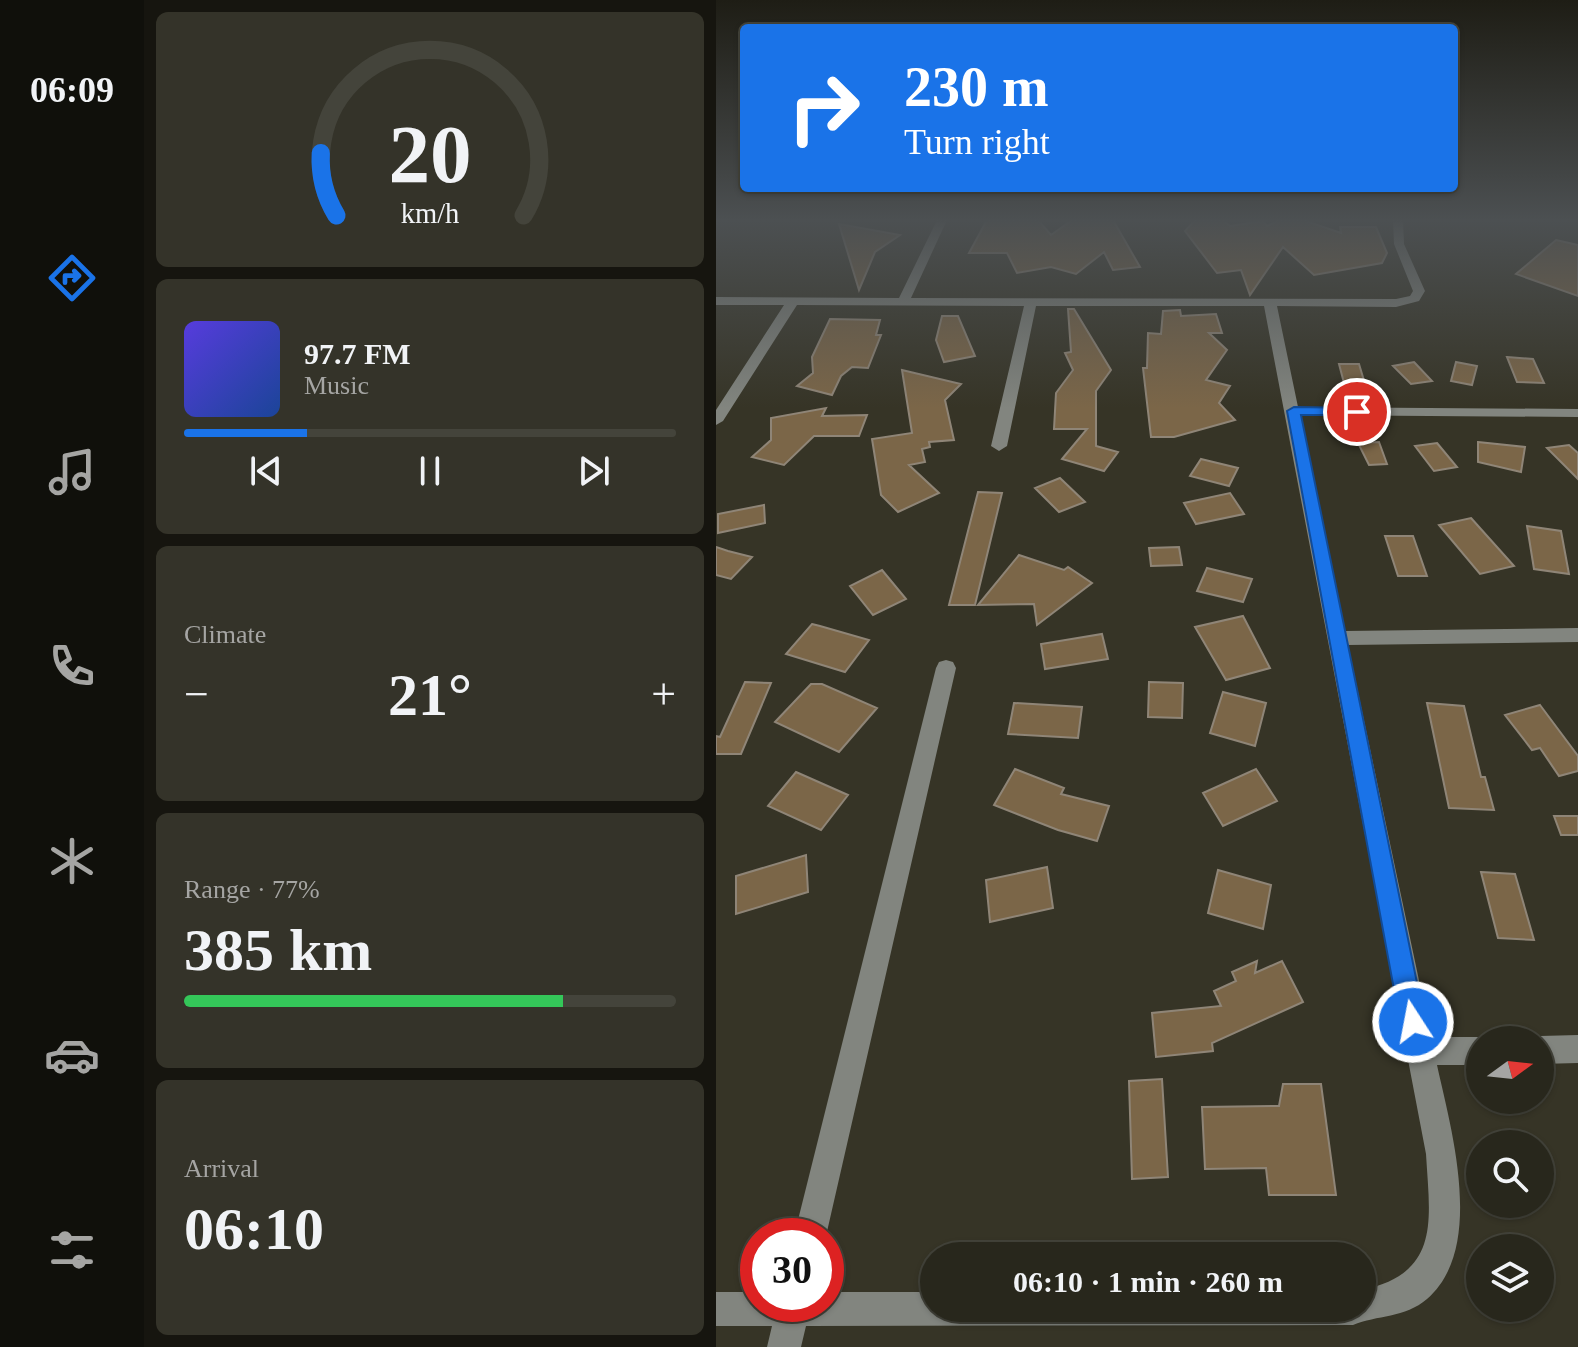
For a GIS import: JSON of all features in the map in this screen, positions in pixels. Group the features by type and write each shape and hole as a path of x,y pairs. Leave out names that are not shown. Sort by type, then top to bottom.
{"street":[{"path":"904,301 913,283"},
{"path":"716,301 1385,304 1415,298 1419,291 1416,283"},
{"path":"716,421 793,301"},
{"path":"999,446 1031,302"},
{"path":"1270,304 1294,411 1418,1051 1441,1154 1445,1213 1441,1252 1420,1284 1383,1305 1376,1306"},
{"path":"1294,411 1578,413"},
{"path":"1339,638 1578,635"},
{"path":"814,1218 946,668"},
{"path":"1554,1050 1578,1049"},
{"path":"1418,1051 1466,1051"},
{"path":"844,1307 920,1307"},
{"path":"716,1309 740,1308"},
{"path":"784,1347 790,1322"}],"building":[{"path":"1246,283 1258,283 1250,295"},
{"path":"1541,283 1578,283 1578,296"},
{"path":"1068,309 1074,309 1111,370 1096,391 1096,446 1118,452 1104,471 1062,459 1087,429 1054,429 1056,393 1073,370 1065,353 1071,352"},
{"path":"1180,310 1181,316 1216,314 1222,333 1209,333 1227,350 1206,380 1230,386 1219,403 1235,420 1174,437 1151,437 1143,368 1147,368 1148,333 1161,334 1163,311"},
{"path":"942,316 958,316 975,356 944,362 936,340"},
{"path":"830,319 880,320 876,335 881,335 868,368 852,367 841,376 832,395 797,386 813,373 812,357"},
{"path":"1507,357 1533,359 1544,383 1517,382"},
{"path":"1414,362 1432,381 1411,384 1393,366"},
{"path":"1456,362 1477,366 1472,385 1451,381"},
{"path":"1339,364 1359,364 1365,384 1344,383"},
{"path":"902,370 961,384 945,400 954,440 929,442 930,447 922,449 925,462 909,465 939,493 898,512 881,495 872,439 912,433"},
{"path":"826,408 822,416 867,415 859,436 814,436 784,465 752,457 771,440 771,418"},
{"path":"1379,442 1387,464 1369,465 1358,443"},
{"path":"1478,442 1525,447 1521,472 1478,462"},
{"path":"1437,443 1457,467 1434,471 1415,446"},
{"path":"1569,445 1578,453 1578,479 1547,448"},
{"path":"1201,459 1238,468 1229,486 1190,476"},
{"path":"1060,478 1085,502 1059,512 1035,488"},
{"path":"978,492 1002,493 975,605 949,605"},
{"path":"1230,493 1244,514 1196,524 1184,503"},
{"path":"764,505 765,523 718,533 718,514"},
{"path":"1471,518 1514,566 1480,574 1439,525"},
{"path":"1527,526 1561,531 1569,574 1534,569"},
{"path":"1385,536 1413,536 1427,576 1398,576"},
{"path":"716,547 752,557 731,579 716,575"},
{"path":"1179,547 1182,565 1151,566 1149,548"},
{"path":"1019,555 1064,570 1068,567 1092,583 1037,625 1034,604 978,605"},
{"path":"1207,568 1252,579 1243,602 1197,591"},
{"path":"882,570 906,599 873,615 850,586"},
{"path":"1243,616 1270,668 1226,680 1195,627"},
{"path":"812,624 869,640 845,672 786,654"},
{"path":"1102,634 1108,659 1045,669 1041,644"},
{"path":"745,682 771,683 741,754 716,754 716,736 720,737"},
{"path":"1149,682 1183,683 1182,718 1148,717"},
{"path":"811,684 822,684 877,708 839,752 775,722"},
{"path":"1223,692 1266,703 1255,746 1210,733"},
{"path":"1014,703 1082,707 1078,738 1008,734"},
{"path":"1427,703 1464,706 1481,777 1485,777 1494,810 1449,808"},
{"path":"1540,705 1578,756 1578,771 1559,776 1540,748 1532,750 1505,715"},
{"path":"1015,769 1064,788 1061,794 1109,806 1097,841 1058,830 994,805"},
{"path":"1256,769 1277,801 1223,826 1203,793"},
{"path":"796,772 848,795 821,830 768,806"},
{"path":"1554,816 1578,816 1578,835 1561,835"},
{"path":"806,855 808,892 736,914 736,876"},
{"path":"1047,867 1053,908 990,922 986,880"},
{"path":"1218,870 1271,885 1263,929 1208,913"},
{"path":"1481,872 1515,874 1534,940 1498,938"},
{"path":"1257,961 1255,973 1282,961 1303,1002 1212,1043 1213,1051 1156,1057 1152,1013 1221,1006 1214,991 1236,981 1232,972"},
{"path":"1162,1079 1168,1177 1132,1179 1129,1081"},
{"path":"1283,1084 1321,1084 1336,1195 1269,1195 1266,1168 1205,1169 1202,1107 1279,1106"}],"route":[{"path":"1357,412 1294,411 1413,1022"}]}
